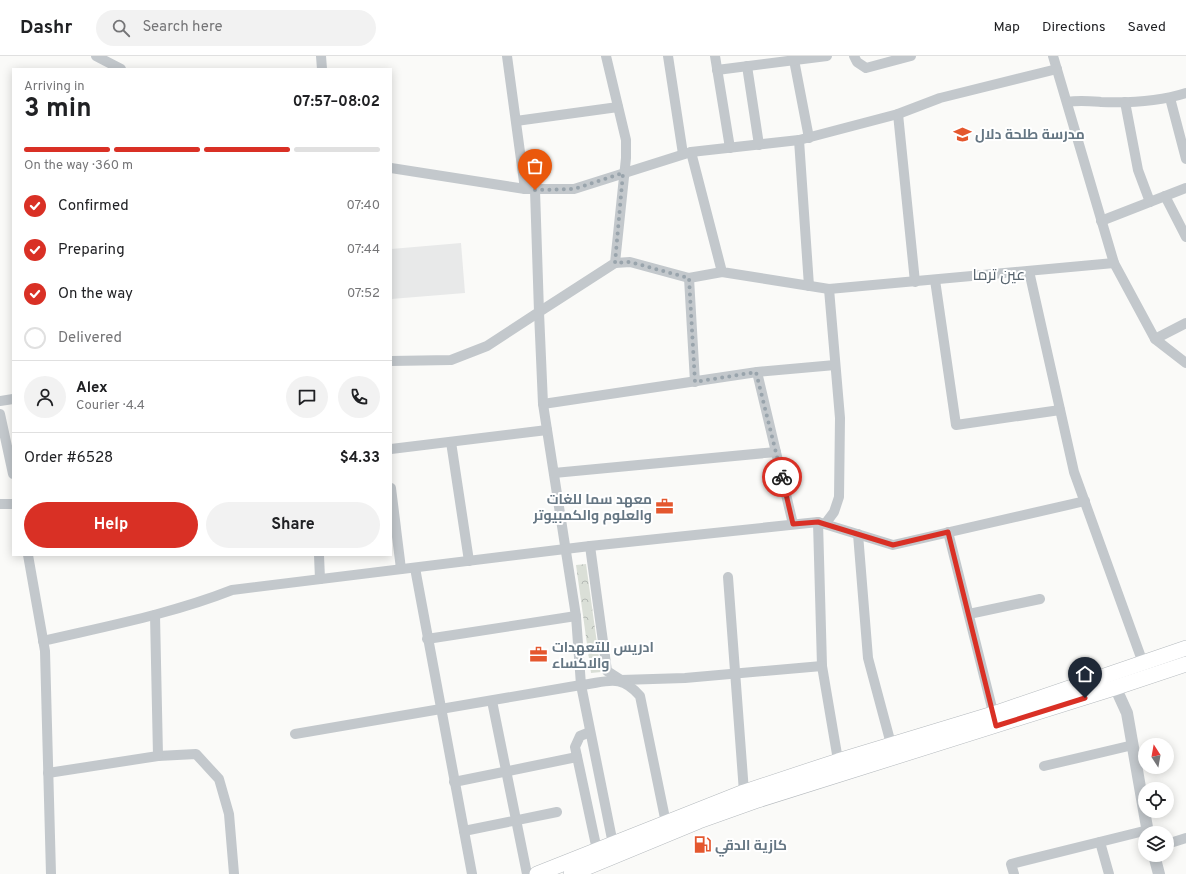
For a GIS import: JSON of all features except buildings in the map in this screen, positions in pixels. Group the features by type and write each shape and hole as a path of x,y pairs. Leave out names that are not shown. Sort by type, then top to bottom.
{"main road":[{"path":"1112,681 1143,663 1186,648"},
{"path":"571,874 613,850 667,828 744,792 839,767 995,720 1112,681 1186,664"},
{"path":"667,828 758,800 891,744 995,720"},
{"path":"537,874 597,850 613,850"}],"street":[{"path":"96,56 119,68"},
{"path":"321,56 322,68"},
{"path":"507,56 516,121 530,190 539,312 543,404 576,616 581,685 613,850"},
{"path":"606,56 626,140 626,158 623,173 615,263"},
{"path":"668,56 687,153 722,272"},
{"path":"715,56 730,148"},
{"path":"717,70 826,56"},
{"path":"854,56 857,62 866,68 911,56"},
{"path":"1053,56 1114,263 1155,338 1186,363"},
{"path":"794,60 804,139 809,286"},
{"path":"747,66 759,145"},
{"path":"392,168 530,190 574,189 687,153 804,139 898,114 940,98 1057,69"},
{"path":"1067,102 1081,100 1125,102 1170,98 1186,93"},
{"path":"1170,98 1186,159"},
{"path":"1125,102 1138,170 1150,202"},
{"path":"516,121 618,107"},
{"path":"898,114 915,282"},
{"path":"1102,220 1186,188"},
{"path":"1165,196 1186,237"},
{"path":"392,360 451,360 487,346 615,263 630,262 689,278 722,272 829,289 1029,272 1114,263"},
{"path":"1029,272 1074,472 1143,663"},
{"path":"689,278 695,382"},
{"path":"935,280 956,425 1060,410"},
{"path":"829,289 840,418 840,497 834,512 822,523 822,666 839,767"},
{"path":"1155,338 1186,323"},
{"path":"543,404 756,372 835,365"},
{"path":"756,372 793,524"},
{"path":"0,401 12,399"},
{"path":"0,414 12,469"},
{"path":"392,449 547,430"},
{"path":"451,442 469,561"},
{"path":"554,473 776,452"},
{"path":"392,496 401,569"},
{"path":"43,641 155,616 200,603 232,590 590,546 793,524 822,523 893,545 1085,502"},
{"path":"0,504 12,504"},
{"path":"948,532 995,720"},
{"path":"858,534 868,658 891,744"},
{"path":"590,546 607,671 633,688 640,696 667,828"},
{"path":"28,556 43,641 51,874"},
{"path":"319,556 320,579"},
{"path":"415,568 440,710 472,874"},
{"path":"728,577 744,792"},
{"path":"969,614 1040,599"},
{"path":"155,616 158,756"},
{"path":"427,639 576,616"},
{"path":"295,734 581,685 621,680 735,674 822,666"},
{"path":"1112,681 1126,707 1147,826"},
{"path":"492,701 527,874"},
{"path":"590,732 580,736 577,739 575,747 597,850"},
{"path":"1044,766 1133,745"},
{"path":"48,773 158,756 196,754 219,779 229,814 234,874"},
{"path":"454,782 577,757"},
{"path":"464,832 557,812"},
{"path":"1014,874 1011,864 1138,834"},
{"path":"1174,842 1186,838"},
{"path":"1100,842 1109,874"},
{"path":"1156,862 1160,874"}],"shaded area":[{"path":"461,243 465,293 392,299 392,249"}],"green space":[{"path":"586,564 601,672 591,673 576,565"}],"way so far":[{"path":"535,190 574,189 623,173 615,263 630,262 689,278 695,382 756,372 782,477"}],"place":[{"name":"مدرسة طلحة دلال","path":"962,134"},
{"name":"معهد سما للغات والعلوم والكمبيوتر","path":"665,507"},
{"name":"ادريس للتعهدات والاكساء","path":"539,655"},
{"name":"كازية الدقي","path":"702,845"}],"district":[{"name":"عين ترما","path":"999,274"}],"route":[{"path":"782,477 793,524 818,522 893,545 948,532 996,726 1085,698"}]}
